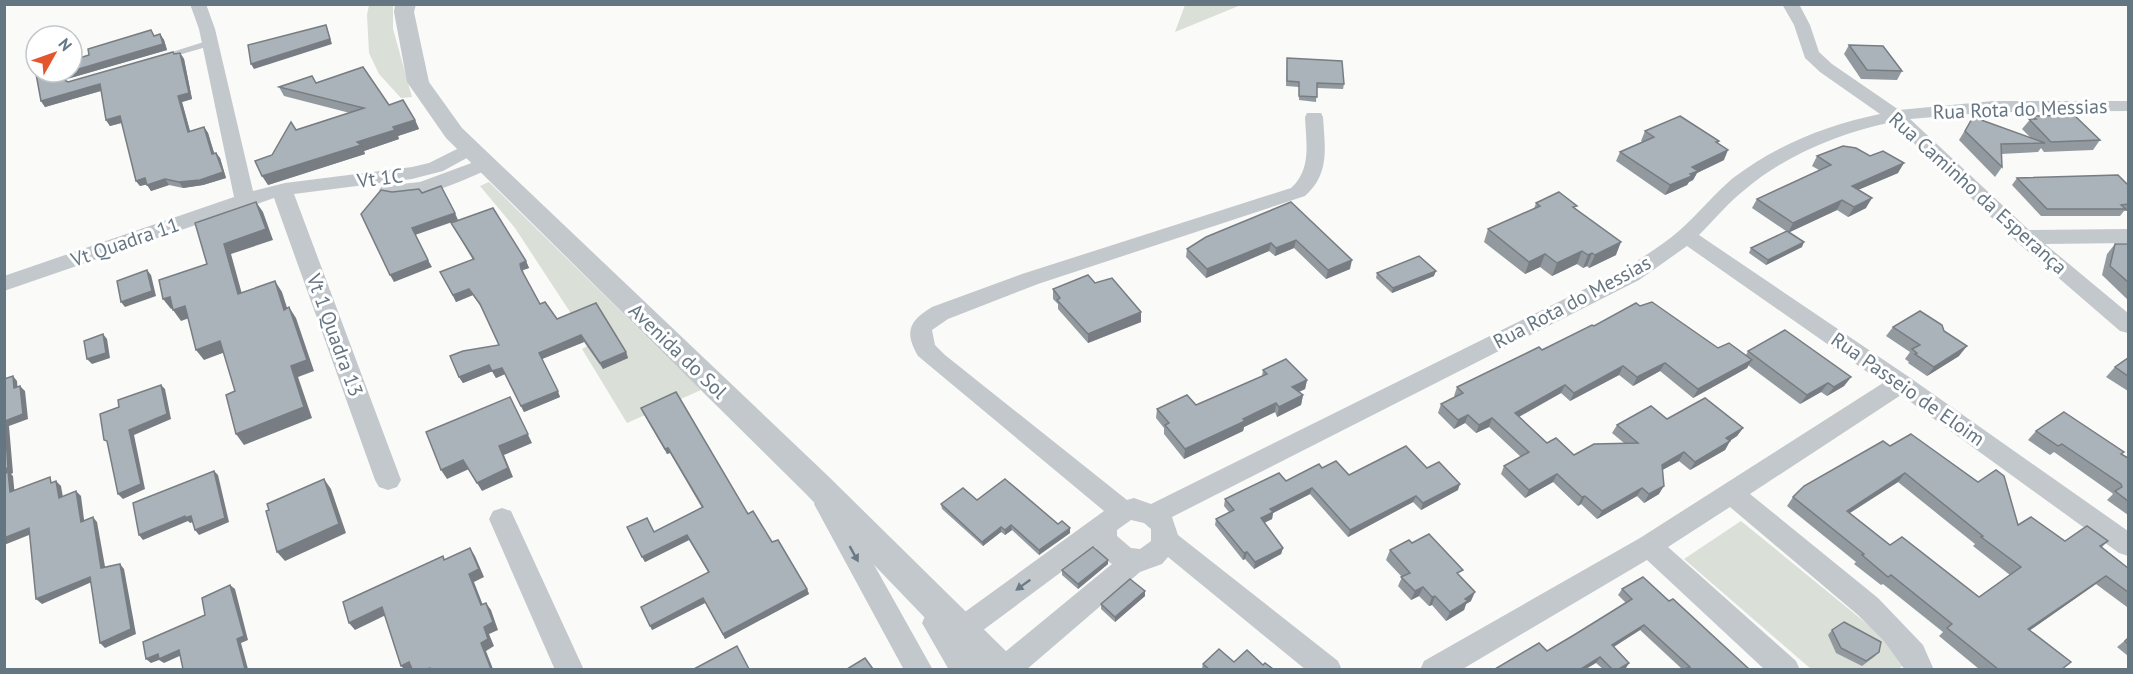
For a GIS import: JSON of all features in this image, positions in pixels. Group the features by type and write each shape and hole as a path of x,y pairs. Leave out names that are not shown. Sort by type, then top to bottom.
{"street":[{"path":"198,4 210,43 230,140 270,196"},
{"name":"Avenida do Sol","path":"406,4 404,12 418,82 453,133 816,484 1002,669"},
{"name":"Rua Caminho da Esperança","path":"1790,4 1802,25 1811,54 1843,82 1896,116 2024,237 2128,326"},
{"name":"Rua Rota do Messias","path":"1155,514 1621,280 1686,236 1724,197 1775,159 1819,136 1843,127 1896,116 1949,109 2128,106"},
{"path":"1114,518 937,361 926,350 921,339 921,329 928,320 963,303 1298,192 1307,186 1315,171 1314,117"},
{"name":"Vt Quadra 11","path":"4,284 270,196 418,181 477,157"},
{"name":"Vt 1 Quadra 13","path":"270,196 388,480"},
{"name":"Rua Passeio de Eloim","path":"1686,236 1901,383 2128,545"},
{"path":"2024,237 2128,236"},
{"path":"1434,669 1649,546 1901,383"},
{"path":"816,484 887,615 920,669"},
{"path":"1732,494 1900,636 1917,658 1920,669"},
{"path":"961,630 1114,518 1134,509 1155,514 1165,527 1166,540 1161,551 1149,559 1134,561 1120,557 1110,549 1104,537 1114,518"},
{"path":"502,519 570,669"},
{"path":"1166,540 1328,669"},
{"path":"1649,546 1786,669"},
{"path":"884,552 952,645 965,669"},
{"path":"1002,669 1134,561"},
{"path":"887,615 908,669"}],"lane":[{"path":"147,62 210,43"}],"shaded area":[{"path":"1185,4 1241,5 1175,32"},
{"path":"369,5 393,5 393,29 412,97 401,98 379,74 369,53 367,15"},
{"path":"489,182 701,390 627,423 582,349 591,344 515,228 480,186"},
{"path":"1741,521 1910,659 1899,669 1811,669 1684,559"}],"building":[{"path":"326,25 330,39 251,64 248,45"},
{"path":"151,30 154,36 160,34 163,44 84,67 84,57 89,55 88,49"},
{"path":"1849,45 1883,46 1902,71 1867,70"},
{"path":"173,52 174,54 180,53 189,93 178,96 188,132 204,127 212,154 216,153 223,172 200,180 179,182 165,179 147,185 145,178 136,181 120,116 106,120 100,84 41,101 38,84 84,84 84,77"},
{"path":"1287,58 1342,61 1344,84 1317,83 1317,97 1299,96 1299,82 1287,81"},
{"path":"363,67 389,105 403,100 415,120 393,127 395,130 357,142 361,145 262,176 255,161 272,155 291,122 296,130 364,108 279,87 312,76 316,83"},
{"path":"2074,115 2100,140 2051,142 2029,119 2036,119 2033,116"},
{"path":"1680,116 1719,141 1716,142 1728,150 1692,167 1698,171 1670,185 1620,152 1654,137 1645,131"},
{"path":"1973,117 2045,143 2001,144 2002,167 1965,131"},
{"path":"1843,146 1856,148 1870,156 1883,151 1904,163 1852,186 1872,198 1854,207 1842,200 1793,223 1757,199 1831,165 1817,156"},
{"path":"2118,175 2128,185 2128,204 2121,205 2126,209 2047,209 2017,178"},
{"path":"441,186 455,213 412,228 428,260 390,275 361,214 381,190 392,192 419,189 422,193"},
{"path":"1559,192 1577,206 1573,207 1621,242 1595,255 1592,253 1588,255 1582,251 1557,263 1545,254 1529,262 1488,229 1540,206 1536,203"},
{"path":"256,202 266,229 224,244 238,294 275,281 284,310 289,307 307,360 291,366 304,407 236,434 226,395 235,391 220,341 196,350 185,306 173,310 170,297 163,299 159,280 207,264 195,223"},
{"path":"1291,202 1352,260 1328,270 1296,240 1276,248 1271,243 1207,269 1187,249 1206,237"},
{"path":"493,208 526,261 520,264 521,269 540,304 545,302 557,319 596,303 626,352 600,363 581,335 539,353 558,391 521,406 502,368 492,371 489,365 459,377 450,356 463,351 499,345 480,304 469,289 453,295 440,272 474,259 451,223"},
{"path":"1787,231 1804,242 1768,260 1751,248"},
{"path":"2115,244 2128,244 2128,282 2110,266"},
{"path":"1419,256 1436,271 1393,288 1377,273"},
{"path":"147,270 152,291 121,302 117,281"},
{"path":"1088,275 1095,283 1112,278 1141,312 1088,334 1057,300 1060,298 1053,289"},
{"path":"1652,302 1718,348 1729,343 1752,360 1698,389 1665,363 1637,377 1623,366 1574,393 1565,385 1515,413 1547,443 1556,438 1574,455 1594,444 1638,443 1617,425 1651,406 1667,419 1705,398 1743,428 1726,438 1730,441 1695,462 1684,452 1662,465 1664,486 1649,494 1642,488 1602,511 1585,496 1582,497 1557,474 1529,490 1504,466 1529,452 1492,418 1479,425 1468,415 1458,420 1441,404 1463,393 1457,387 1539,347 1542,350 1636,303 1640,306"},
{"path":"1920,311 1942,325 1944,331 1967,346 1934,367 1915,354 1917,353 1912,349 1920,345 1893,327"},
{"path":"1785,330 1851,377 1834,387 1828,383 1807,395 1748,351"},
{"path":"103,334 106,353 87,359 84,341"},
{"path":"2128,358 2128,376 2115,367"},
{"path":"1286,359 1307,380 1292,387 1303,395 1279,407 1276,403 1243,419 1245,421 1185,449 1165,425 1169,423 1157,409 1187,395 1196,405 1267,374 1263,370"},
{"path":"13,376 14,388 20,386 23,414 5,421 8,468 4,469 4,379"},
{"path":"161,385 167,414 129,430 141,484 118,494 107,441 104,440 100,414 119,407 118,400"},
{"path":"676,392 748,514 753,511 772,542 778,540 807,589 723,634 703,598 650,626 641,607 709,572 687,535 642,557 627,527 647,518 654,532 703,507 641,408"},
{"path":"510,397 528,434 499,446 508,468 477,483 463,460 441,470 426,432"},
{"path":"2064,412 2124,452 2121,454 2128,458 2128,501 2115,491 2122,487 2121,484 2062,444 2058,446 2036,431"},
{"path":"1911,434 1978,482 1996,470 2004,476 2018,525 2031,517 2065,541 2087,526 2108,541 2100,546 2128,568 2128,592 2106,576 2028,629 2071,662 2062,669 1998,669 1947,628 1952,624 1891,575 1888,577 1862,555 1864,554 1793,497 1804,486 1883,441 1890,446","holes":["1905,473 1983,536 1981,537 2021,567 1979,597 1902,537 1890,545 1847,511"]},
{"path":"1406,446 1427,468 1439,462 1460,484 1423,503 1416,496 1350,530 1312,488 1270,509 1273,512 1261,518 1283,548 1255,562 1247,552 1244,553 1216,519 1234,510 1225,499 1279,473 1286,481 1319,464 1322,468 1336,461 1349,475"},
{"path":"8,471 10,492 50,477 51,483 56,481 59,498 76,491 81,522 93,517 101,568 120,564 131,629 100,643 90,577 36,599 29,528 4,538 4,475"},
{"path":"214,471 225,518 195,530 191,516 185,518 185,516 139,535 133,503"},
{"path":"324,479 339,524 277,552 266,511 269,510 267,504"},
{"path":"1005,479 1058,524 1062,521 1070,528 1039,550 1011,525 1005,530 1001,527 982,542 941,504 963,488 977,500"},
{"path":"1429,534 1463,570 1457,573 1475,592 1465,599 1468,601 1450,612 1423,587 1415,591 1401,577 1410,573 1390,550 1409,540 1412,543"},
{"path":"1093,547 1108,560 1078,584 1062,570"},
{"path":"470,548 479,569 469,574 481,605 486,603 493,622 484,627 488,639 481,643 491,669 412,669 409,662 401,666 382,607 349,623 343,602 443,556 444,560"},
{"path":"1643,577 1669,601 1673,599 1749,669 1685,669 1690,667 1644,625 1612,645 1629,663 1619,669 1612,669 1600,657 1581,669 1495,669 1539,643 1547,651 1632,599 1622,589"},
{"path":"1130,579 1145,591 1115,617 1101,604"},
{"path":"230,585 244,636 237,639 245,669 183,669 179,650 159,659 158,654 146,659 143,642 205,615 202,598"},
{"path":"1844,622 1881,642 1879,652 1866,661 1841,648 1832,630"},
{"path":"737,646 749,669 694,669"},
{"path":"1219,649 1234,662 1247,650 1263,665 1265,663 1273,669 1209,669 1203,664"},
{"path":"865,658 873,669 847,669"}]}
